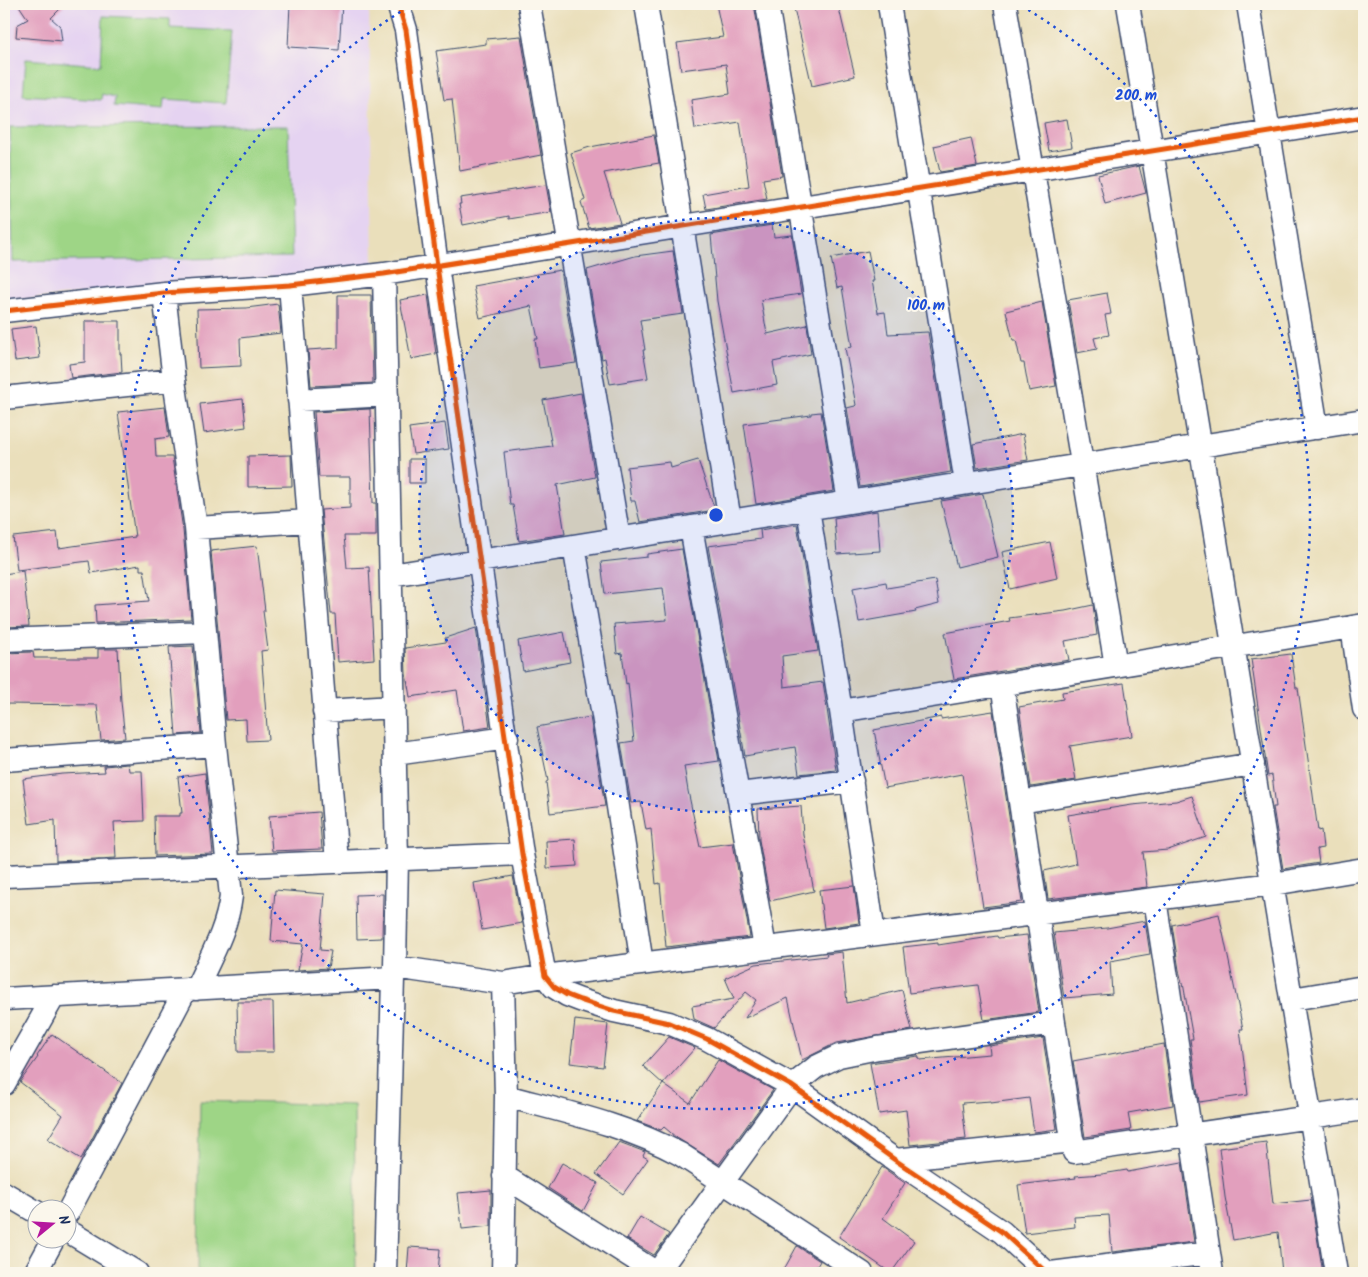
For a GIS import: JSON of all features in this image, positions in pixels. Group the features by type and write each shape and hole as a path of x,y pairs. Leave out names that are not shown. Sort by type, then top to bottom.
{"street":[{"path":"398,4 406,30 437,266 507,738 522,854 545,976 554,987 567,995 614,1011 669,1022 706,1039 792,1086 895,1160 1002,1232 1049,1273 1211,1263 1155,899"},
{"path":"529,4 571,244 619,538"},
{"path":"646,4 730,521"},
{"path":"767,4 849,502"},
{"path":"889,4 966,483"},
{"path":"1005,4 1116,666"},
{"path":"1128,4 1336,1273"},
{"path":"1248,4 1317,428"},
{"path":"4,311 164,293 290,285 384,274 1364,117"},
{"path":"384,274 397,859 385,1273"},
{"path":"290,285 337,862"},
{"path":"75,1200 222,934 229,913 231,896 204,632 196,528 174,380 164,293"},
{"path":"4,398 174,380"},
{"path":"299,400 387,395"},
{"path":"391,574 1364,420"},
{"path":"808,508 852,781 874,934"},
{"path":"196,528 309,521"},
{"path":"691,527 765,948"},
{"path":"574,546 613,774 642,964"},
{"path":"841,711 1358,626 1364,709"},
{"path":"4,640 204,632"},
{"path":"1002,685 1074,1152 1364,1108"},
{"path":"324,711 394,707"},
{"path":"395,754 507,738"},
{"path":"4,760 215,745"},
{"path":"1020,802 1253,764"},
{"path":"738,794 852,781"},
{"path":"4,876 522,854"},
{"path":"4,999 191,989 394,972 503,983 545,976 1272,884 1364,869"},
{"path":"502,1273 506,1096 503,983"},
{"path":"1292,999 1364,987"},
{"path":"4,1084 54,996"},
{"path":"504,1176 657,1273 792,1086 816,1067 839,1056 878,1048 1054,1023"},
{"path":"506,1096 642,1136 680,1154 862,1273"},
{"path":"895,1160 1073,1140"},
{"path":"4,1193 28,1207"},
{"path":"78,1237 137,1273"},
{"path":"35,1273 48,1250"}],"shaded area":[{"path":"4,4 369,4 373,267 4,301"}],"green space":[{"path":"103,16 170,19 170,28 232,31 226,103 164,99 163,110 114,106 115,97 102,94 101,100 23,95 26,59 101,65"},
{"path":"288,126 292,257 13,262 10,127"},
{"path":"200,1101 354,1105 356,1273 198,1273"}],"building":[{"path":"18,4 65,4 51,18 60,26 62,41 16,37 17,25 28,19"},
{"path":"290,4 342,4 339,50 288,47"},
{"path":"716,4 754,4 782,176 763,179 767,199 706,209 703,194 749,186 740,122 695,129 691,100 730,94 726,64 681,70 677,43 723,37"},
{"path":"793,4 838,4 855,76 812,86"},
{"path":"521,36 541,155 460,171 452,99 444,100 436,51 486,44 486,39"},
{"path":"1067,119 1072,147 1049,151 1044,123"},
{"path":"654,135 659,163 604,173 620,223 589,228 581,202 585,200 571,153 590,147"},
{"path":"971,138 977,166 940,172 934,146"},
{"path":"1139,166 1146,193 1105,204 1098,175"},
{"path":"546,185 551,212 509,219 509,216 463,225 459,204 461,204 460,198"},
{"path":"772,225 774,237 792,235 801,294 761,300 767,334 807,325 811,354 773,362 777,385 734,393 717,301 711,235"},
{"path":"673,251 683,314 640,320 648,378 610,384 605,358 602,359 587,270 635,256"},
{"path":"868,251 878,313 885,312 888,334 928,332 951,472 860,487 847,408 856,405 845,348 852,347 842,287 837,288 831,258"},
{"path":"560,270 576,363 539,368 535,339 538,339 531,306 480,318 473,286"},
{"path":"1107,293 1111,314 1105,315 1109,335 1094,338 1097,349 1077,353 1068,300"},
{"path":"338,295 371,295 373,383 311,386 308,350 338,348"},
{"path":"428,295 436,354 411,359 400,300"},
{"path":"1042,302 1056,386 1029,391 1024,363 1021,363 1016,340 1013,340 1006,311"},
{"path":"278,304 281,333 240,338 241,366 199,368 197,309 246,308"},
{"path":"85,321 120,321 122,372 71,378 69,364 85,362"},
{"path":"36,326 40,358 15,361 11,329"},
{"path":"581,393 595,477 557,485 565,534 519,541 513,505 510,505 504,452 552,446 543,400"},
{"path":"243,399 246,427 204,433 200,404"},
{"path":"165,407 169,437 155,439 156,457 172,457 183,530 191,619 96,623 95,605 149,601 144,570 140,570 140,565 91,573 89,561 17,570 13,537 57,532 59,548 135,537 118,412"},
{"path":"370,409 373,503 376,503 376,536 344,536 347,568 369,567 374,659 338,662 335,614 331,614 321,510 350,508 350,477 319,477 314,412"},
{"path":"821,412 834,491 756,504 744,424"},
{"path":"445,423 449,449 413,454 409,428"},
{"path":"1023,434 1028,460 977,468 973,444"},
{"path":"291,455 292,486 248,487 248,456"},
{"path":"409,459 425,459 425,483 409,483"},
{"path":"698,460 715,510 640,522 635,501 631,501 627,467 670,462 671,468"},
{"path":"983,494 998,557 957,567 941,501"},
{"path":"877,511 880,551 837,554 834,518"},
{"path":"797,524 818,651 782,656 784,687 823,682 836,770 799,774 795,747 745,756 708,546 761,539 760,530"},
{"path":"1050,542 1057,578 1010,589 1002,552"},
{"path":"257,546 268,650 261,651 268,740 247,741 246,719 226,720 211,551"},
{"path":"682,549 719,761 684,766 688,791 700,847 733,843 750,937 666,947 660,883 656,884 651,829 646,830 641,802 631,803 621,743 634,741 628,683 626,684 622,653 617,654 614,624 667,620 663,588 605,594 601,562 647,557 647,554"},
{"path":"23,571 29,626 4,627 4,574"},
{"path":"935,580 939,604 915,610 916,612 859,622 853,588 886,582 887,588"},
{"path":"1093,605 1097,635 1065,641 1069,660 954,679 945,633 1010,621 1009,618 1065,611"},
{"path":"476,628 490,727 463,731 457,690 410,697 406,674 405,648 446,642 445,638"},
{"path":"564,632 570,662 523,671 518,641"},
{"path":"193,646 201,733 176,735 169,647"},
{"path":"98,649 118,649 125,738 101,740 97,705 4,704 4,653 33,652 34,658 98,658"},
{"path":"1291,654 1296,688 1298,688 1318,831 1321,830 1323,848 1317,849 1319,863 1283,869 1273,807 1276,807 1272,775 1268,776 1251,659"},
{"path":"1124,683 1132,736 1070,746 1076,780 1031,787 1019,707 1063,699 1062,692"},
{"path":"993,711 1022,902 983,907 962,774 885,788 874,730 941,717 941,719"},
{"path":"590,717 605,806 550,813 546,782 548,781 537,727"},
{"path":"128,764 129,771 142,771 144,821 114,822 116,858 56,861 55,820 29,824 23,779 62,774 105,772 104,766"},
{"path":"205,773 213,854 155,856 154,816 180,816 180,813 182,813 178,777"},
{"path":"1192,796 1206,837 1168,850 1143,852 1147,887 1048,899 1044,871 1076,864 1068,815 1132,805 1176,801"},
{"path":"801,806 803,835 814,891 770,901 759,840 758,809"},
{"path":"319,812 322,849 272,851 269,816"},
{"path":"575,839 577,866 547,868 546,841"},
{"path":"513,876 522,923 482,930 474,883"},
{"path":"854,886 859,923 824,928 819,890"},
{"path":"275,890 325,894 320,950 331,951 328,968 298,970 303,944 271,941"},
{"path":"383,894 382,938 357,939 356,895"},
{"path":"1219,914 1243,1029 1240,1029 1248,1095 1199,1102 1190,1039 1193,1039 1172,925"},
{"path":"1145,921 1150,954 1110,961 1112,994 1064,998 1054,933 1107,928"},
{"path":"1027,935 1039,1012 984,1020 978,985 909,993 903,947 938,943 938,945 997,936 998,938"},
{"path":"842,952 847,1003 902,990 912,1030 836,1043 802,1060 788,998 745,1018 756,1000 746,992 714,1028 694,1019 692,1006 734,999 725,978 756,964 827,956 826,954"},
{"path":"237,1002 273,1002 274,1052 238,1052"},
{"path":"575,1020 608,1024 603,1067 570,1063"},
{"path":"52,1034 122,1083 81,1159 48,1139 63,1115 20,1082"},
{"path":"669,1037 695,1048 663,1084 643,1066"},
{"path":"1043,1038 1057,1129 1034,1132 1029,1098 991,1103 991,1101 962,1103 966,1139 910,1145 906,1110 879,1114 870,1063 918,1056 920,1060 990,1054 989,1046"},
{"path":"1164,1044 1173,1105 1128,1113 1131,1130 1085,1137 1073,1061"},
{"path":"718,1060 773,1090 719,1164 677,1138 664,1127 661,1130 637,1121 663,1084 690,1103"},
{"path":"619,1142 645,1152 643,1156 648,1159 623,1194 596,1174"},
{"path":"1266,1142 1273,1204 1311,1200 1323,1273 1282,1273 1278,1232 1233,1240 1219,1148"},
{"path":"1182,1162 1194,1242 1112,1252 1109,1215 1074,1217 1075,1227 1025,1233 1018,1185 1076,1178 1075,1176 1127,1170 1128,1172"},
{"path":"562,1163 598,1183 583,1211 548,1188"},
{"path":"882,1167 905,1183 883,1218 914,1241 891,1273 839,1237"},
{"path":"491,1190 491,1226 462,1229 458,1193"},
{"path":"640,1217 669,1234 654,1255 627,1239"},
{"path":"797,1246 820,1261 813,1273 782,1273"},
{"path":"409,1247 440,1249 438,1273 407,1273"}],"cycle path":[{"path":"398,4 406,30 437,266 522,854 545,976 554,987 567,995 614,1011 669,1023 707,1039 792,1086 895,1160 1002,1232 1047,1273"},
{"path":"4,311 164,293 290,285 384,274 1364,117"}]}
